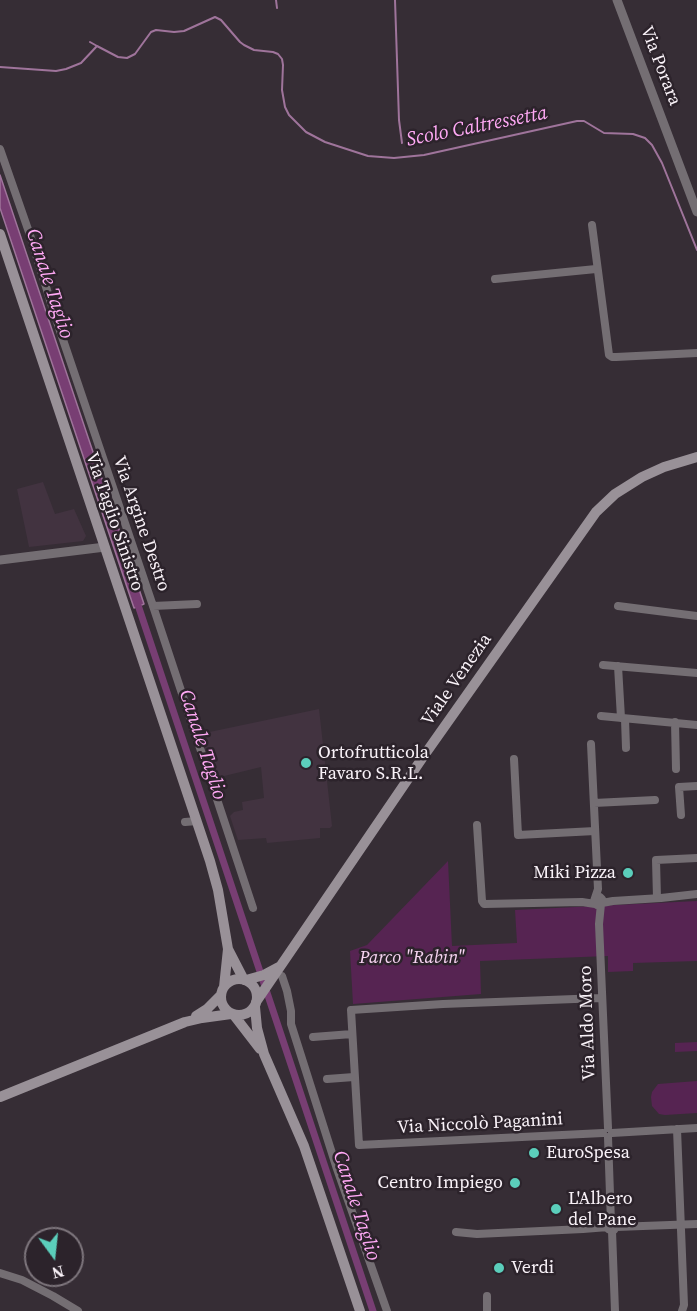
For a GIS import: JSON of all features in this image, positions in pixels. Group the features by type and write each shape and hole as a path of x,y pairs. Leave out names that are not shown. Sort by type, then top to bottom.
{"main road":[{"name":"Via Taglio Sinistro","path":"0,234 214,875 228,949 222,991"},
{"name":"Viale Venezia","path":"258,1001 408,778 601,506 642,477 664,467 697,457"},
{"name":"Via Taglio Sinistro","path":"228,949 247,980"},
{"path":"0,1097 185,1022 207,1009 233,980 247,980 277,973"},
{"path":"247,980 255,989 257,996 257,1028 264,1054 304,1146 360,1311"},
{"path":"222,991 223,1006 264,1054"},
{"path":"185,1022 232,1014 245,1015 258,1001"}],"street":[{"name":"Via Porara","path":"617,0 697,212"},
{"name":"Via Argine Destro","path":"0,149 253,908"},
{"path":"591,225 610,356 697,353"},
{"path":"495,279 596,269"},
{"path":"0,560 105,547"},
{"path":"153,606 197,604"},
{"path":"618,606 697,616"},
{"path":"603,665 697,673"},
{"path":"618,666 627,748"},
{"path":"601,716 697,725"},
{"path":"675,722 676,770"},
{"name":"Via Aldo Moro","path":"591,744 615,1311"},
{"path":"514,759 518,835 596,831"},
{"path":"681,815 679,787 697,786"},
{"path":"594,803 655,800"},
{"path":"185,822 197,821"},
{"path":"477,825 484,904 613,901 697,894"},
{"path":"657,898 656,860 697,858"},
{"path":"277,973 287,991 291,1024 337,1169 387,1311"},
{"path":"327,1079 354,1077 351,1010 601,998"},
{"path":"313,1037 352,1034"},
{"name":"Via Niccolò Paganini","path":"354,1077 358,1145 697,1128"},
{"path":"677,1129 684,1305 682,1311"},
{"path":"456,1232 477,1234 697,1224"},
{"path":"0,1273 22,1280 78,1311"},
{"path":"487,1296 487,1311"}],"shaded area":[{"path":"0,175 144,604 134,608 0,208"},
{"path":"43,482 55,514 74,509 86,536 83,541 29,547 17,489"},
{"path":"319,709 332,826 320,828 320,838 267,843 266,838 238,840 230,816 234,812 243,810 242,802 264,798 261,767 216,778 200,734"}],"green space":[{"name":"Parco \"Rabin\"","path":"448,861 452,946 517,943 515,910 697,901 697,961 633,963 633,971 608,972 608,956 480,961 481,994 353,1004 350,951 367,945"},
{"path":"697,1042 697,1051 675,1052 675,1043"},
{"path":"697,1081 697,1113 665,1115 659,1114 652,1106 652,1092 658,1084"}],"waterway":[{"path":"276,0 277,8"},
{"path":"395,0 399,120 402,143"},
{"name":"Scolo Caltressetta","path":"0,67 56,71 66,69 81,63 97,46 118,57 127,58 135,54 151,32 156,30 184,31 215,17 221,20 244,45 254,50 273,52 282,59 282,90 285,107 289,115 306,132 325,142 368,156 394,158 424,155 577,121 584,121 604,133 633,134 645,138 652,145 662,163 697,250"},
{"name":"Scolo Caltressetta","path":"90,42 97,46"},
{"name":"Canale Taglio","path":"136,599 373,1311"}],"place":[{"name":"Ortofrutticola Favaro S.R.L.","path":"306,763"},
{"name":"Miki Pizza","path":"628,873"},
{"name":"EuroSpesa","path":"534,1153"},
{"name":"Centro Impiego","path":"515,1183"},
{"name":"L'Albero del Pane","path":"556,1209"},
{"name":"Verdi","path":"499,1268"}]}
